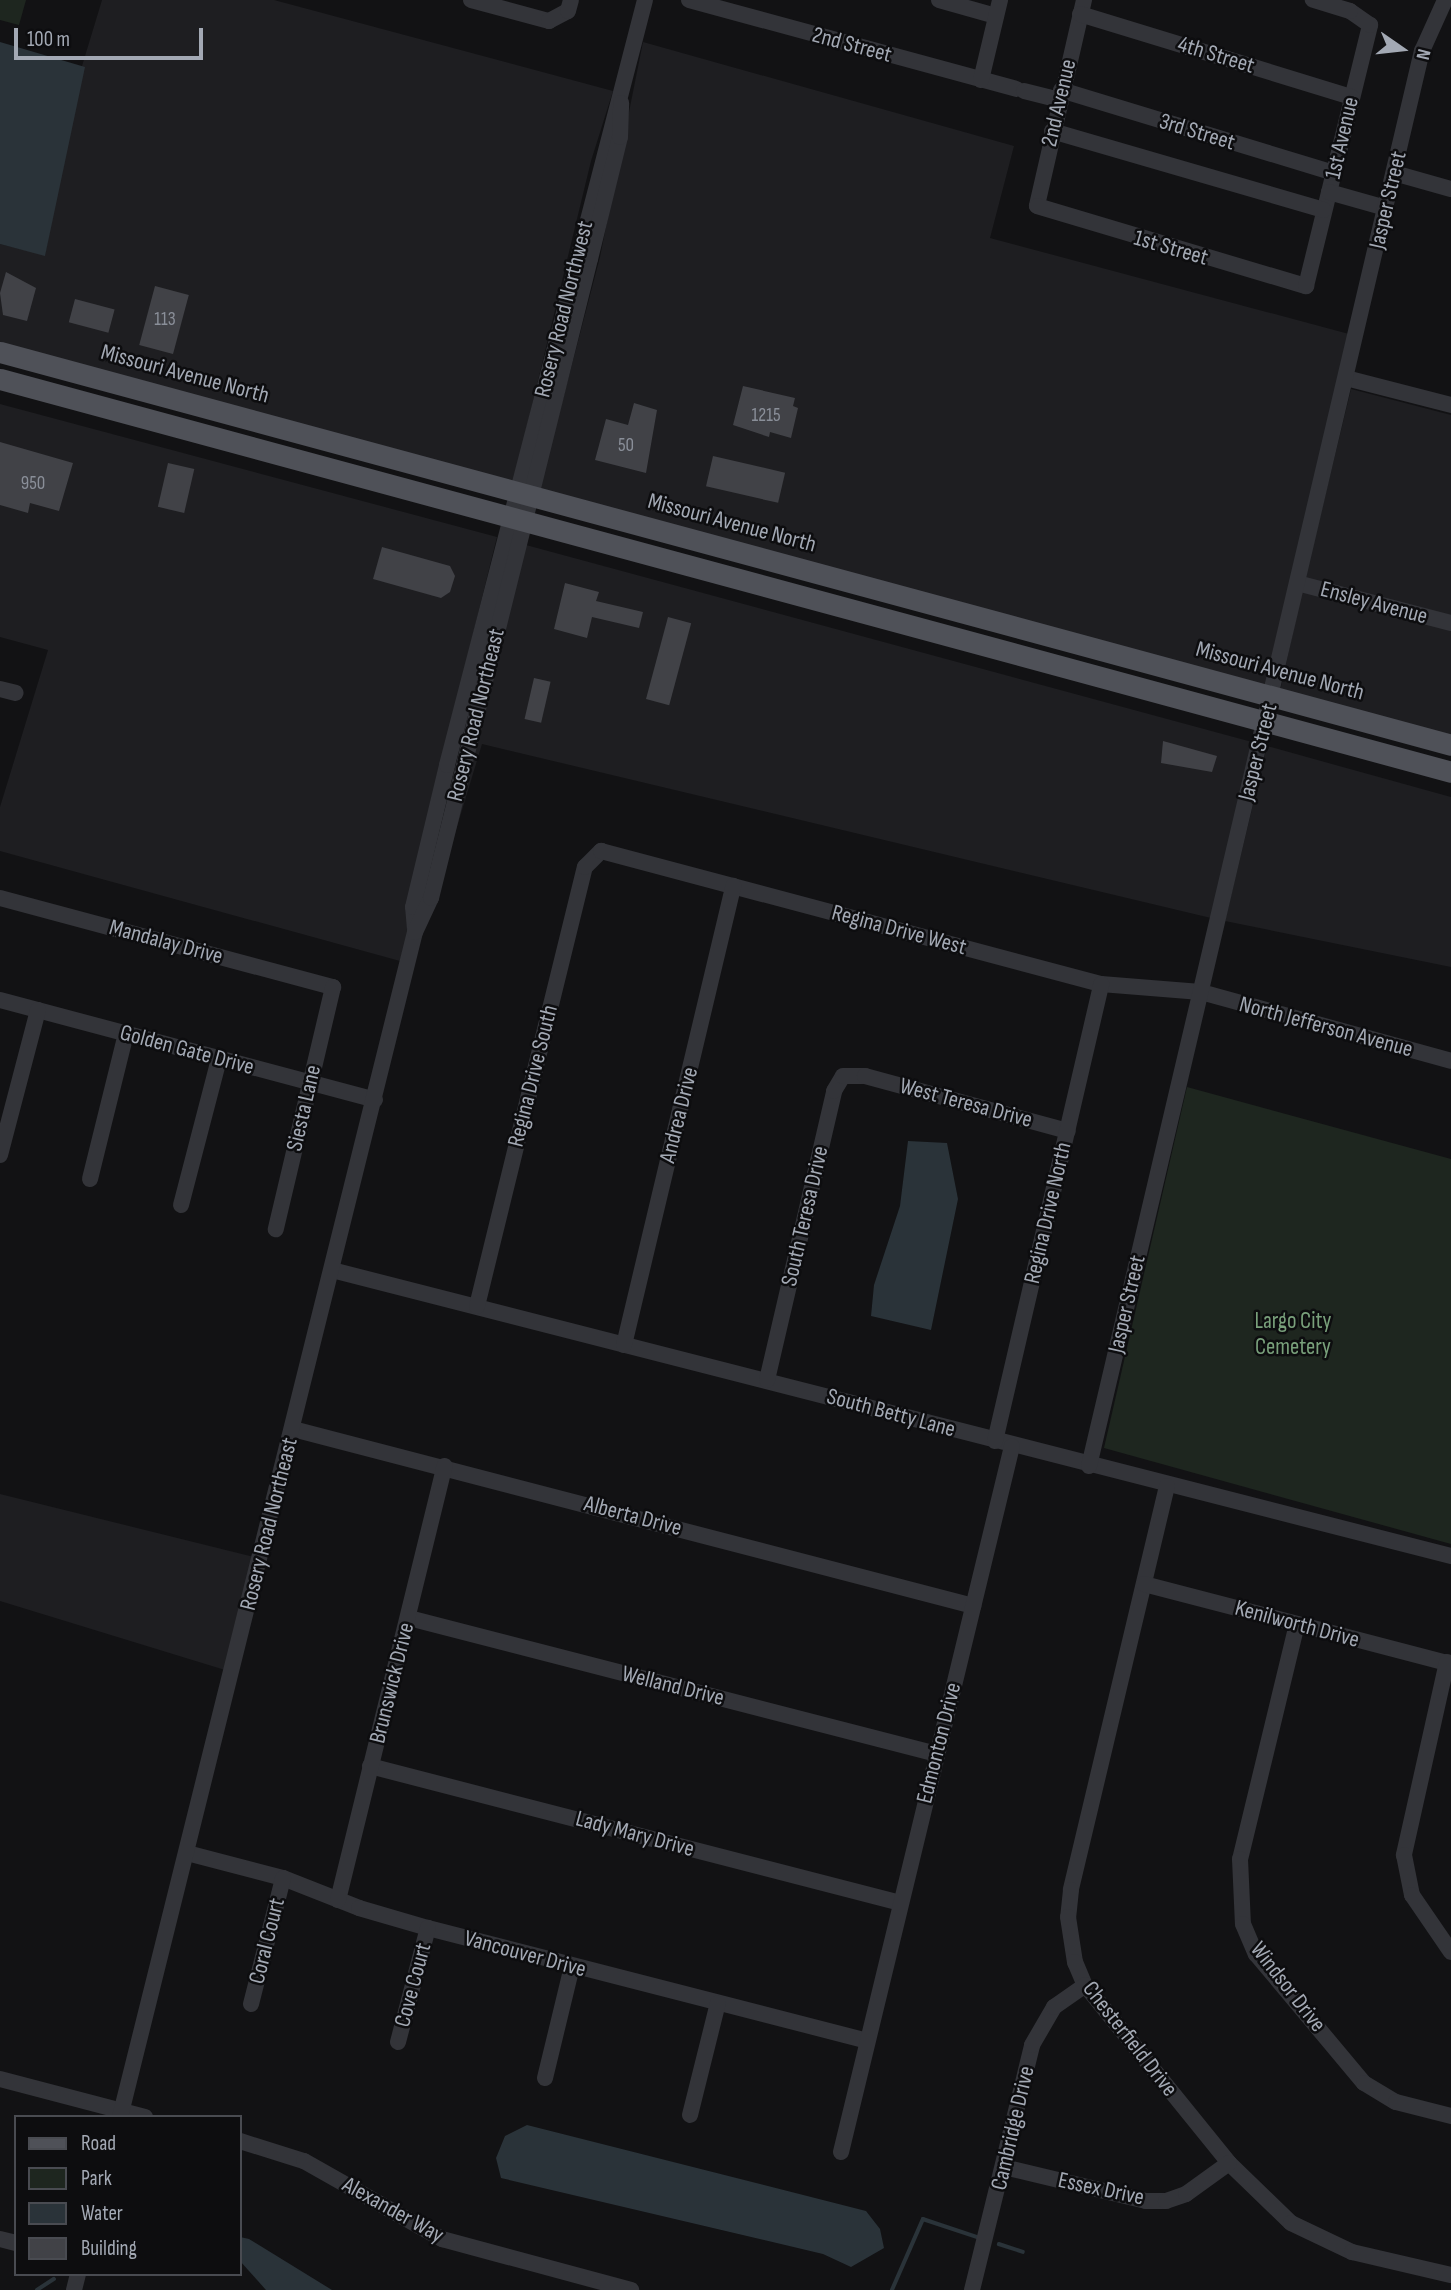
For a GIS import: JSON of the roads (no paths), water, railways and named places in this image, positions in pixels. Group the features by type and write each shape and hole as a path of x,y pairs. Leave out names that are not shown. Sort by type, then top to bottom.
{"main road":[{"name":"Missouri Avenue North","path":"0,352 1451,745"},
{"path":"0,379 1451,772"},
{"path":"76,400 96,394 110,381"},
{"path":"122,412 138,403 250,431 267,424"},
{"path":"743,579 778,579 874,601 900,595"},
{"path":"880,617 907,611 972,627 1021,629"}],"street":[{"path":"471,0 548,21 568,11 571,0"},
{"name":"Rosery Road Northwest","path":"524,494 578,254 608,133 621,103 645,0"},
{"name":"2nd Street","path":"689,0 707,2 1020,90 1060,95"},
{"path":"939,0 998,8 981,80"},
{"path":"1313,0 1352,6"},
{"name":"Jasper Street","path":"1089,1466 1422,51 1445,0"},
{"name":"1st Avenue","path":"1306,286 1370,25 1352,6"},
{"name":"4th Street","path":"1082,7 1352,97"},
{"name":"2nd Avenue","path":"1037,206 1082,7"},
{"name":"3rd Street","path":"1060,95 1334,173"},
{"name":"Rosery Road Northwest","path":"524,494 571,337 620,137 621,103"},
{"path":"1052,131 1324,210"},
{"path":"1394,173 1451,189"},
{"path":"1329,192 1386,208"},
{"name":"1st Street","path":"1037,206 1306,286"},
{"path":"571,337 568,321 581,268 578,254"},
{"path":"1346,378 1451,405"},
{"name":"Rosery Road Northeast","path":"121,2114 415,932 431,898 524,494"},
{"name":"Ensley Avenue","path":"1297,583 1451,623"},
{"name":"Regina Drive West","path":"601,851 1101,984 1201,992"},
{"name":"Regina Drive South","path":"477,1306 576,900 585,867 601,851"},
{"name":"Andrea Drive","path":"624,1345 733,886"},
{"name":"Mandalay Drive","path":"0,898 332,987"},
{"name":"Regina Drive North","path":"995,1441 1101,984"},
{"name":"Siesta Lane","path":"276,1229 332,987"},
{"name":"North Jefferson Avenue","path":"1201,992 1451,1061"},
{"name":"Golden Gate Drive","path":"0,1000 375,1100"},
{"path":"0,1155 38,1010"},
{"path":"90,1179 126,1033"},
{"path":"181,1205 219,1059"},
{"name":"South Teresa Drive","path":"767,1380 834,1091 843,1076 865,1076"},
{"name":"West Teresa Drive","path":"865,1076 1068,1131"},
{"name":"South Betty Lane","path":"332,1270 767,1380 1167,1486 1451,1556"},
{"name":"Alberta Drive","path":"293,1429 445,1466 973,1606"},
{"name":"Edmonton Drive","path":"841,2152 1012,1446"},
{"name":"Brunswick Drive","path":"338,1900 445,1466"},
{"name":"Chesterfield Drive","path":"1167,1486 1071,1890 1070,1941 1085,1985 1229,2163 1284,2217 1324,2243 1451,2275"},
{"name":"Kenilworth Drive","path":"1144,1584 1449,1663"},
{"name":"Welland Drive","path":"409,1618 937,1754"},
{"name":"Windsor Drive","path":"1297,1624 1240,1859 1243,1924 1256,1954 1364,2083 1396,2102 1451,2116"},
{"path":"1449,1663 1404,1855 1412,1895 1451,1952"},
{"name":"Lady Mary Drive","path":"370,1766 900,1903"},
{"name":"Vancouver Drive","path":"187,1853 283,1878 338,1900 428,1928 867,2041"},
{"name":"Coral Court","path":"251,2004 283,1878"},
{"name":"Cove Court","path":"398,2042 428,1928"},
{"path":"545,2078 572,1966"},
{"name":"Cambridge Drive","path":"972,2290 1041,2024 1085,1985"},
{"path":"690,2115 718,2003"},
{"path":"0,2079 121,2114"},
{"name":"Alexander Way","path":"242,2142 304,2161 442,2239 631,2290"},
{"name":"Essex Drive","path":"1004,2168 1146,2202 1166,2201 1186,2194 1229,2163"}],"water":[{"path":"0,42 85,67 45,256 0,244"},
{"path":"908,1141 947,1143 958,1199 931,1330 871,1316 874,1285 900,1206"},
{"path":"527,2125 866,2211 880,2229 884,2248 851,2267 823,2254 501,2178 496,2158 505,2136"},
{"path":"242,2237 249,2239 332,2290 266,2290 242,2263"}],"waterway":[{"path":"892,2290 923,2219 977,2237"},
{"path":"999,2244 1023,2252"},
{"path":"37,2290 54,2279"}],"park label":[{"name":"Largo City Cemetery","path":"1293,1334"}]}
